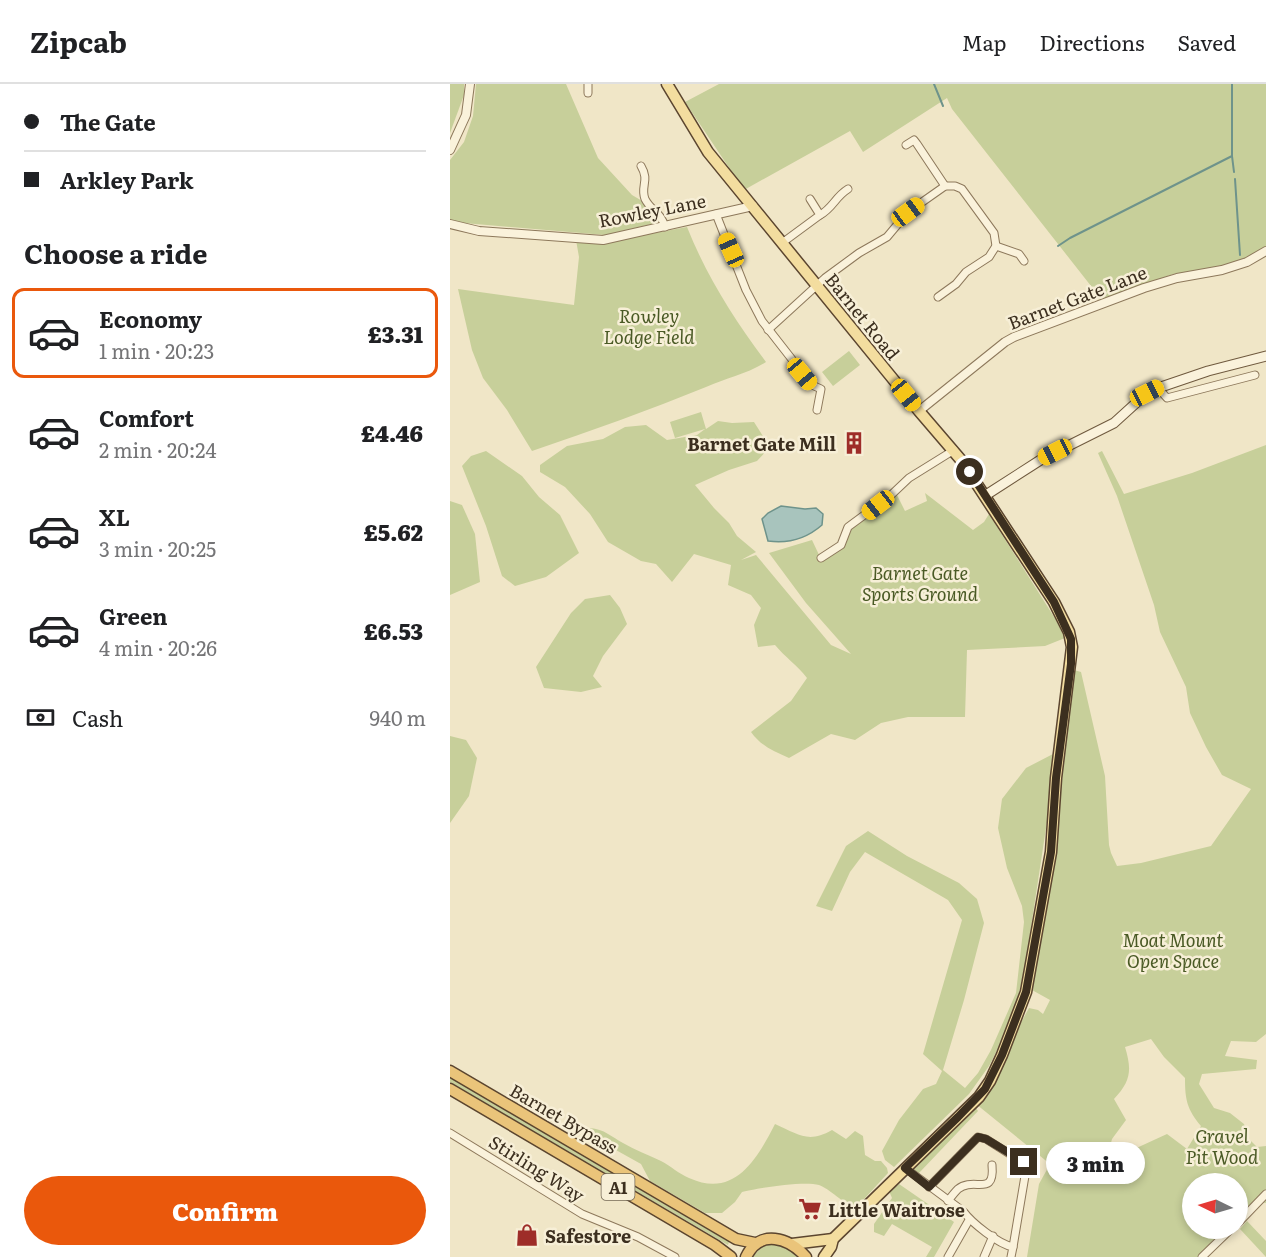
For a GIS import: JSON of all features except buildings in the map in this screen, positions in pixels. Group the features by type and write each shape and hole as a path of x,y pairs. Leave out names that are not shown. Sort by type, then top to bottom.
{"highway":[{"name":"Barnet Bypass","path":"450,1071 736,1239 755,1243 768,1239 792,1244"},
{"name":"Barnet Bypass","path":"450,1089 715,1245 731,1257"},
{"path":"746,1257 755,1243"},
{"path":"792,1244 806,1257"}],"main road":[{"name":"Barnet Road","path":"667,84 708,152 919,411 954,450 986,495 1054,602 1071,639 1071,664 1056,778 1051,852 1026,992 997,1067 979,1096 833,1239 824,1257"},
{"path":"986,495 1042,459 1113,423 1147,393 1209,370 1266,356"},
{"path":"792,1244 833,1239"}],"street":[{"path":"450,150 466,116 470,84"},
{"path":"588,84 588,93"},
{"path":"906,145 914,140 945,186"},
{"path":"641,166 645,174 645,199 662,217 665,227"},
{"path":"768,330 817,286 859,253 887,237 908,212 945,186 955,186 962,189 994,233 996,246 988,257 966,272 956,284 938,297"},
{"path":"782,243 831,209 839,194 848,189"},
{"path":"810,199 820,215"},
{"name":"Rowley Lane","path":"450,224 479,231 603,240 753,206"},
{"path":"716,214 746,290 762,321 812,386 821,389 817,410"},
{"path":"996,246 1018,254 1024,261"},
{"name":"Barnet Gate Lane","path":"919,411 1014,337 1144,288 1177,278 1222,270 1247,262 1266,251"},
{"path":"941,284 947,291"},
{"path":"1158,388 1167,398 1255,375"},
{"path":"821,558 841,545 848,527 890,496 909,478 954,450"},
{"name":"Stirling Way","path":"450,1132 582,1214 648,1241 675,1257"},
{"path":"929,1187 978,1137 986,1139 1024,1162 1026,1170 1011,1257"},
{"path":"948,1201 961,1187 987,1184 991,1181 993,1178 992,1165"},
{"path":"905,1168 963,1211 969,1220 1004,1244 1013,1247"},
{"path":"1248,1213 1266,1194"},
{"path":"948,1257 969,1220"},
{"path":"984,1257 993,1236"},
{"path":"1202,1257 1221,1239"}],"green space":[{"path":"450,84 464,84 464,95 450,133"},
{"path":"476,84 566,84 598,158 632,195 649,205 660,222 605,235 450,220 450,160 464,142 473,116"},
{"path":"719,84 1266,84 1266,247 1250,257 1223,267 1173,274 1102,300 952,109 947,98 863,152 850,131 744,190 685,102"},
{"name":"Rowley Lodge Field","path":"687,227 722,297 766,362 744,373 663,404 532,451 507,410 483,378 472,350 458,289 574,305 579,257 576,240 607,242"},
{"path":"849,351 860,365 833,386 822,372"},
{"name":"Barnet Gate Sports Ground","path":"701,412 706,429 718,421 754,422 770,447 757,461 695,485 729,523 737,536 756,552 741,560 756,555 831,645 851,654 806,603 769,553 812,540 820,557 841,545 848,527 895,491 905,511 927,501 925,493 973,530 984,522 989,514 1065,638 1045,646 967,650 965,717 908,717 881,723 855,740 831,734 789,758 768,748 751,732 791,701 807,678 775,645 758,647 754,625 761,608 751,595 728,585 731,565 694,554 672,582 656,564 641,561 608,542 590,514 565,487 540,472 540,465 567,446 603,439 625,427 646,425 667,440 697,435 705,429 675,438 670,422"},
{"name":"Moat Mount Open Space","path":"1266,445 1266,1034 1256,1042 1231,1041 1225,1056 1257,1060 1256,1069 1202,1074 1199,1084 1214,1108 1230,1113 1244,1124 1249,1139 1257,1147 1266,1146 1266,1203 1258,1202 1248,1212 1248,1173 1182,1173 1182,1239 1221,1239 1202,1257 1027,1257 1039,1184 1050,1164 976,1104 1029,1008 1043,1014 1050,1000 1032,990 1055,860 1064,750 1074,670 1081,672 1105,776 1109,845 1117,866 1141,863 1211,846 1251,789 1222,775 1190,713 1186,687 1160,632 1154,605 1117,496 1098,453 1102,451 1124,494 1192,473","holes":["1151,1039 1164,1057 1185,1078 1188,1104 1201,1126 1187,1149 1167,1134 1106,1162 1112,1139 1126,1120 1114,1099 1127,1081 1129,1062 1125,1047"]},
{"path":"486,451 522,476 539,497 560,515 579,553 546,577 515,586 502,576 486,526 462,466 471,456"},
{"path":"450,501 462,505 475,534 480,582 450,595"},
{"path":"610,595 620,608 627,624 603,656 593,676 602,687 581,692 544,688 536,667 571,613 585,599"},
{"path":"450,736 466,740 477,758 469,796 450,823"},
{"path":"1053,754 1048,815 1026,960 1016,1008 989,1066 969,1094 894,1167 885,1160 882,1151 899,1120 923,1089 936,1084 942,1071 923,1054 962,920 948,900 865,852 850,872 832,911 816,906 846,846 868,831 907,856 959,883 977,899 984,923 943,1070 965,1088 978,1073 991,1050 1016,993 1024,922 1022,906 1007,868 998,828 1002,799 1026,768"},
{"path":"450,1078 729,1242 728,1245 450,1082"},
{"path":"973,1107 978,1111 919,1173 915,1174 912,1170"},
{"path":"775,1124 809,1137 832,1130 846,1139 855,1131 863,1136 865,1155 875,1161 881,1161 888,1173 854,1210 819,1185 802,1184 742,1192 735,1202 722,1213 705,1213 650,1181 641,1164 589,1135 590,1128 600,1130 689,1178 705,1183 719,1183 743,1172 760,1150"},
{"path":"899,1184 954,1222 934,1257 926,1257 932,1247 892,1224 884,1236 874,1232 874,1224 892,1198 889,1191"},
{"path":"1248,1222 1266,1241 1266,1257 1248,1238"},
{"path":"775,1244 787,1248 797,1257 752,1257 764,1245"}],"water":[{"path":"781,506 816,508 823,514 822,525 810,534 797,539 783,542 768,541 762,519"}],"waterway":[{"path":"934,84 943,106"},
{"path":"1058,246 1232,156 1232,84"},
{"path":"1232,156 1234,172"},
{"path":"1235,179 1240,255"}],"place":[{"name":"Barnet Gate Mill","path":"854,443"},
{"name":"Little Waitrose","path":"810,1209"},
{"name":"Safestore","path":"527,1235"}],"route":[{"path":"970,472 1054,602 1071,639 1071,664 1056,778 1047,880 1020,1013 985,1089 905,1168 929,1187 978,1137 986,1139 1024,1162"}],"park label":[{"name":"Gravel Pit Wood","path":"1222,1145"}]}
